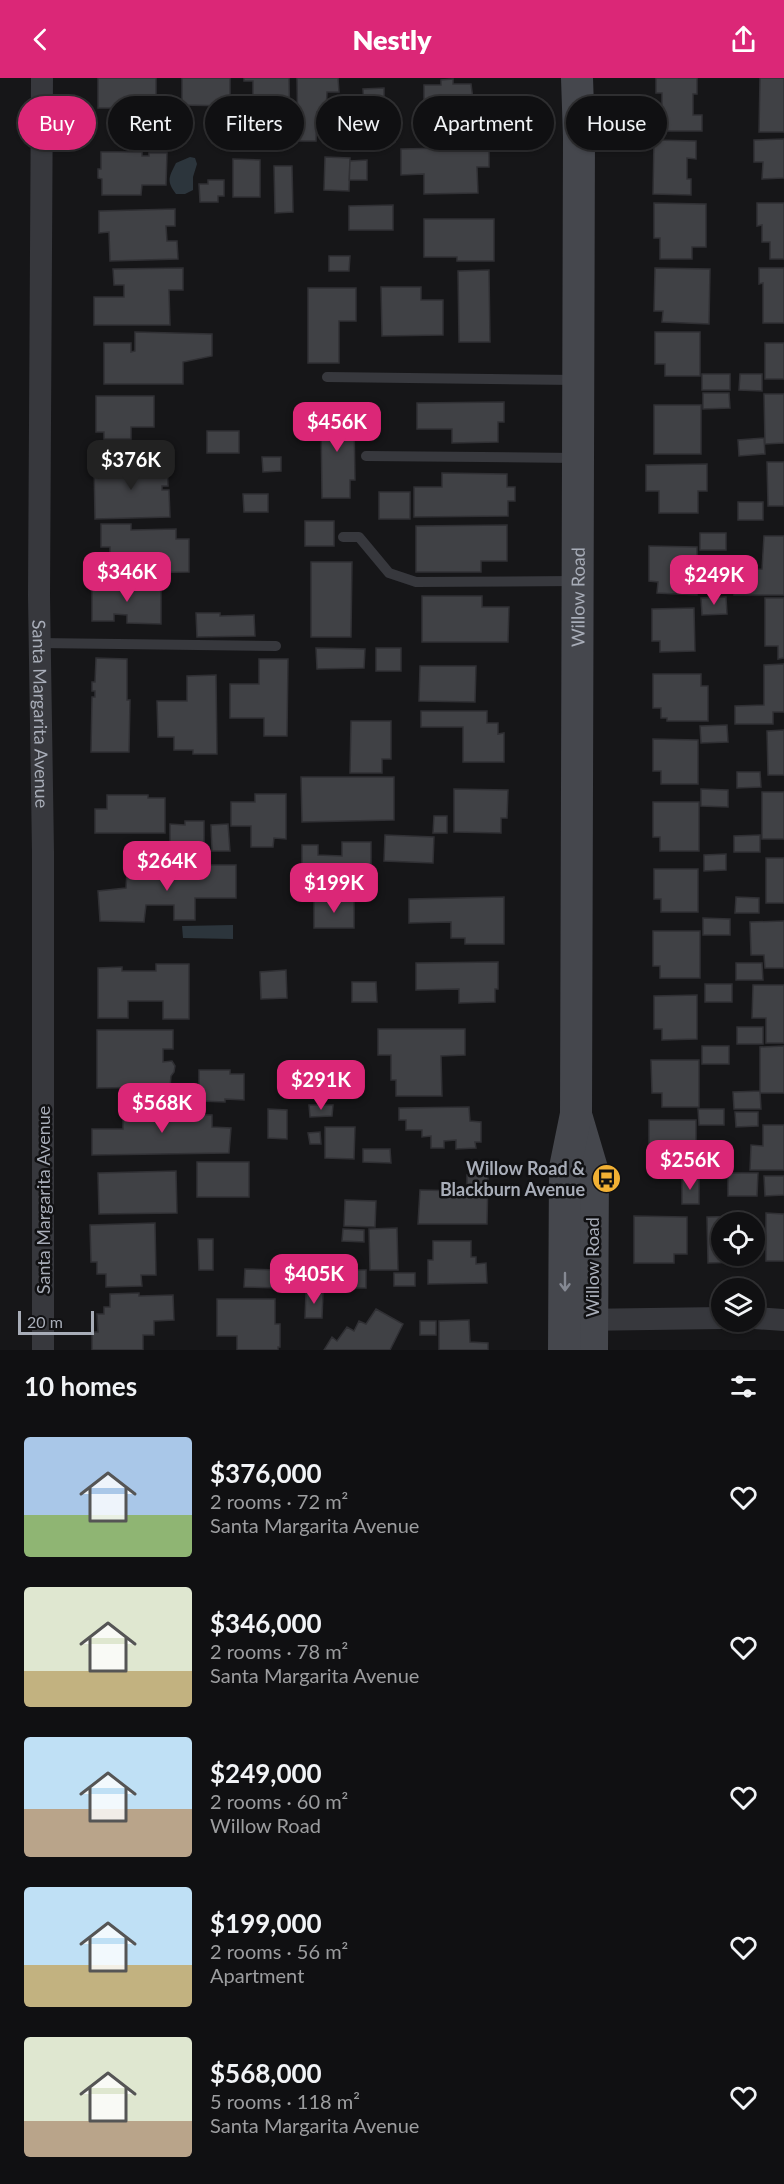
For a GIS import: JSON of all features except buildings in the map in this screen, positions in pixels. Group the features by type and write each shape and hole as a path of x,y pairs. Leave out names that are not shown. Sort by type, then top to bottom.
{"main road":[{"name":"Willow Road","path":"577,78 576,1114 565,1168 573,1330 592,1350"}],"street":[{"name":"Santa Margarita Avenue","path":"42,78 39,643 43,848 43,1350"},
{"path":"573,1330 711,1319"},
{"path":"765,1319 784,1320"}],"lane":[{"path":"327,377 578,380"},
{"path":"366,456 577,458"},
{"path":"343,537 359,537 389,573 416,582 576,581"},
{"path":"39,643 276,646"}],"shaded area":[{"path":"190,157 195,158 197,164 193,177 193,190 185,194 176,194 170,182 172,172 176,163"},
{"path":"233,925 233,939 183,938 182,926"}],"place":[{"name":"Willow Road & Blackburn Avenue","path":"606,1178"}]}
